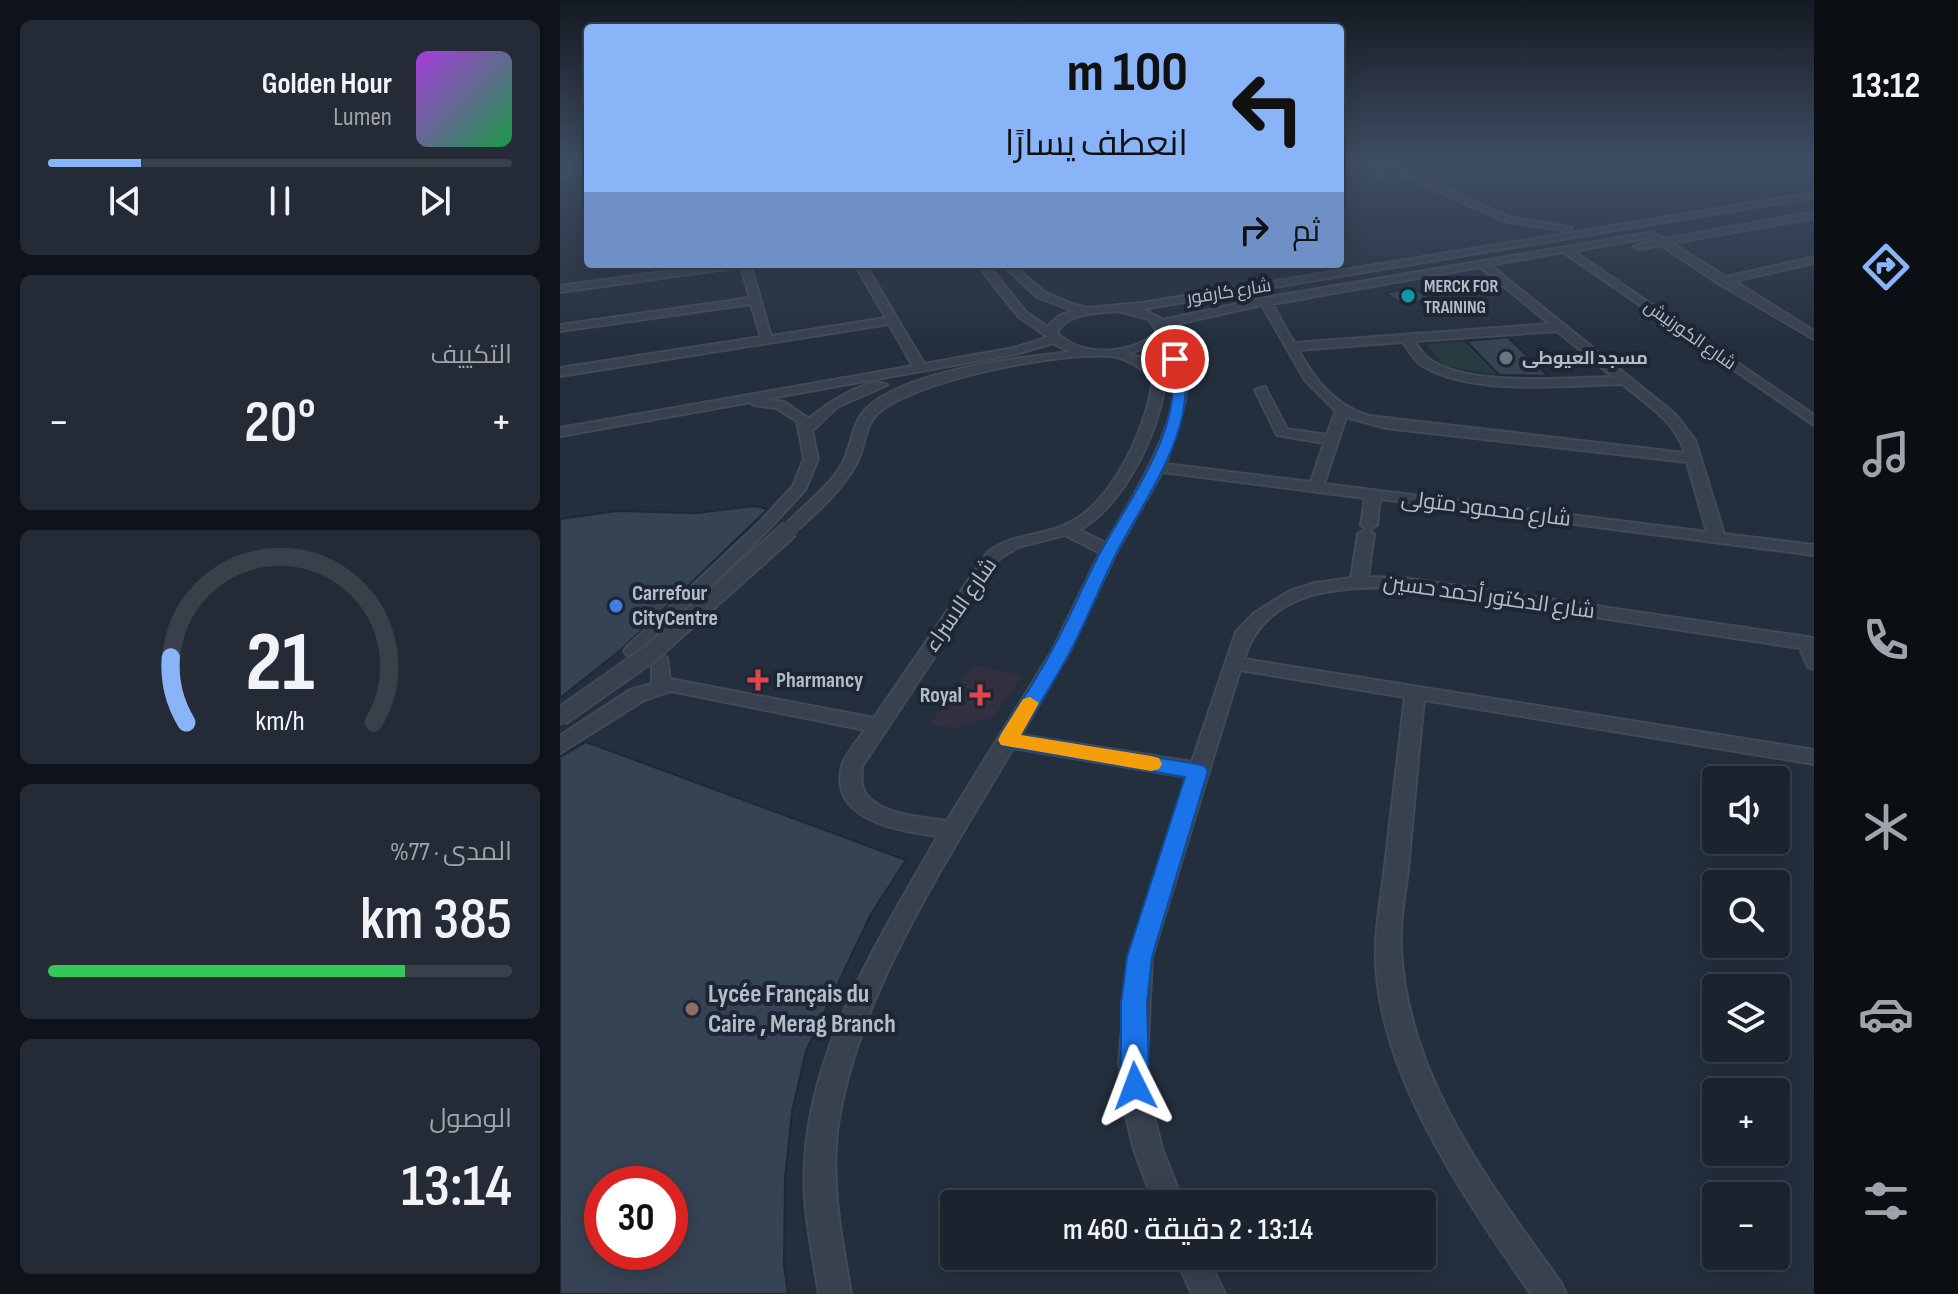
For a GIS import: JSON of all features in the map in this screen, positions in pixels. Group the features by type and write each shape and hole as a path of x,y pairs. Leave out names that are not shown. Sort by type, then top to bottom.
{"street":[{"path":"1483,220 1493,225 1520,228 1522,223"},
{"path":"1516,220 1571,228"},
{"path":"1344,265 1613,220"},
{"name":"شارع كارفور","path":"1086,311 1212,295 1659,220"},
{"name":"شارع كارفور","path":"955,376 1151,344 1163,328 1212,311 1268,305 1310,305 1564,249 1713,220"},
{"path":"1487,268 1576,257 1784,220"},
{"path":"1651,234 1814,336"},
{"name":"شارع الكورنيش","path":"1564,249 1812,418"},
{"path":"1380,267 1410,254"},
{"path":"1722,281 1814,260"},
{"path":"560,289 714,268"},
{"path":"744,268 767,340"},
{"path":"862,268 921,369"},
{"path":"985,268 1015,307 1053,337 1069,348 1100,353"},
{"path":"1011,268 1045,299 1086,311"},
{"path":"1212,295 1258,280 1328,268"},
{"path":"1487,268 1670,417 1688,440 1717,538"},
{"path":"1193,298 1212,311"},
{"path":"1015,307 1045,299"},
{"path":"560,328 755,300"},
{"path":"1268,305 1319,391 1342,411 1386,424 1693,458"},
{"path":"835,1294 820,1196 823,1132 835,1072 870,979 953,830 1061,651 1109,551 1158,467 1179,401 1181,379 1163,328 1146,313 1117,308"},
{"path":"1053,337 1052,328 1063,318 1086,311"},
{"path":"560,372 892,320"},
{"path":"1292,347 1408,341 1560,327"},
{"path":"560,432 1027,349 1053,337"},
{"path":"1408,341 1420,359 1459,374 1522,381 1626,380"},
{"path":"1027,349 1039,352 1042,356 1039,360"},
{"name":"شارع الاسراء","path":"953,830 883,818 861,805 850,786 852,765 876,725 994,555 1014,542 1066,530 1085,521 1096,510 1136,451 1156,406 1159,377 1153,369 1135,359 1100,353"},
{"path":"806,429 833,404 870,388 913,378 955,376"},
{"path":"560,717 640,664 839,481 857,451 863,425 877,406 904,390 955,376"},
{"path":"1261,390 1282,432 1332,440"},
{"path":"661,686 661,662 651,653 636,649 764,526 800,487 811,459 803,419 779,405 738,401"},
{"path":"1316,487 1342,411"},
{"name":"شارع محمود متولى","path":"1158,467 1814,550"},
{"path":"1359,580 1373,494"},
{"path":"1066,530 1109,551"},
{"name":"شارع الدكتور أحمد حسين","path":"1164,1190 1148,1149 1138,1108 1133,1063 1134,1003 1140,957 1242,636 1261,613 1301,592 1322,585 1359,580 1420,585 1812,650"},
{"path":"1234,663 1814,757"},
{"path":"560,746 637,695 661,686 680,684 876,725"},
{"path":"1415,692 1388,946 1390,985 1415,1074 1436,1122 1465,1173 1550,1294"},
{"path":"1008,740 1197,771"},
{"path":"1198,1270 1209,1294"}],"shaded area":[{"name":"Royal","path":"972,665 1023,675 994,716 954,728 930,724"}],"green space":[{"path":"1466,341 1499,375 1444,366 1426,344"}],"building":[{"name":"MERCK FOR TRAINING","path":"1413,288 1432,299 1403,304 1385,293"},
{"name":"مسجد العيوطى","path":"1508,337 1548,376 1499,375 1466,341"},
{"name":"Carrefour CityCentre","path":"755,506 768,509 622,649 560,698 560,519 617,511 696,513"},
{"name":"Lycée Français du Caire , Merag Branch","path":"586,742 906,860 871,914 806,1051 792,1112 785,1179 784,1265 788,1294 560,1294 560,757"}],"slow traffic":[{"path":"1030,703 1008,740 1151,764"}],"place":[{"name":"MERCK FOR TRAINING","path":"1408,296"},
{"name":"مسجد العيوطى","path":"1506,358"},
{"name":"Carrefour CityCentre","path":"616,606"},
{"name":"Pharmancy","path":"758,680"},
{"name":"Royal","path":"980,695"},
{"name":"Lycée Français du Caire , Merag Branch","path":"692,1009"}],"route":[{"path":"1135,1086 1134,1003 1140,957 1197,771 1008,740 1061,651 1109,551 1158,467 1181,393 1181,379 1175,359"}]}
